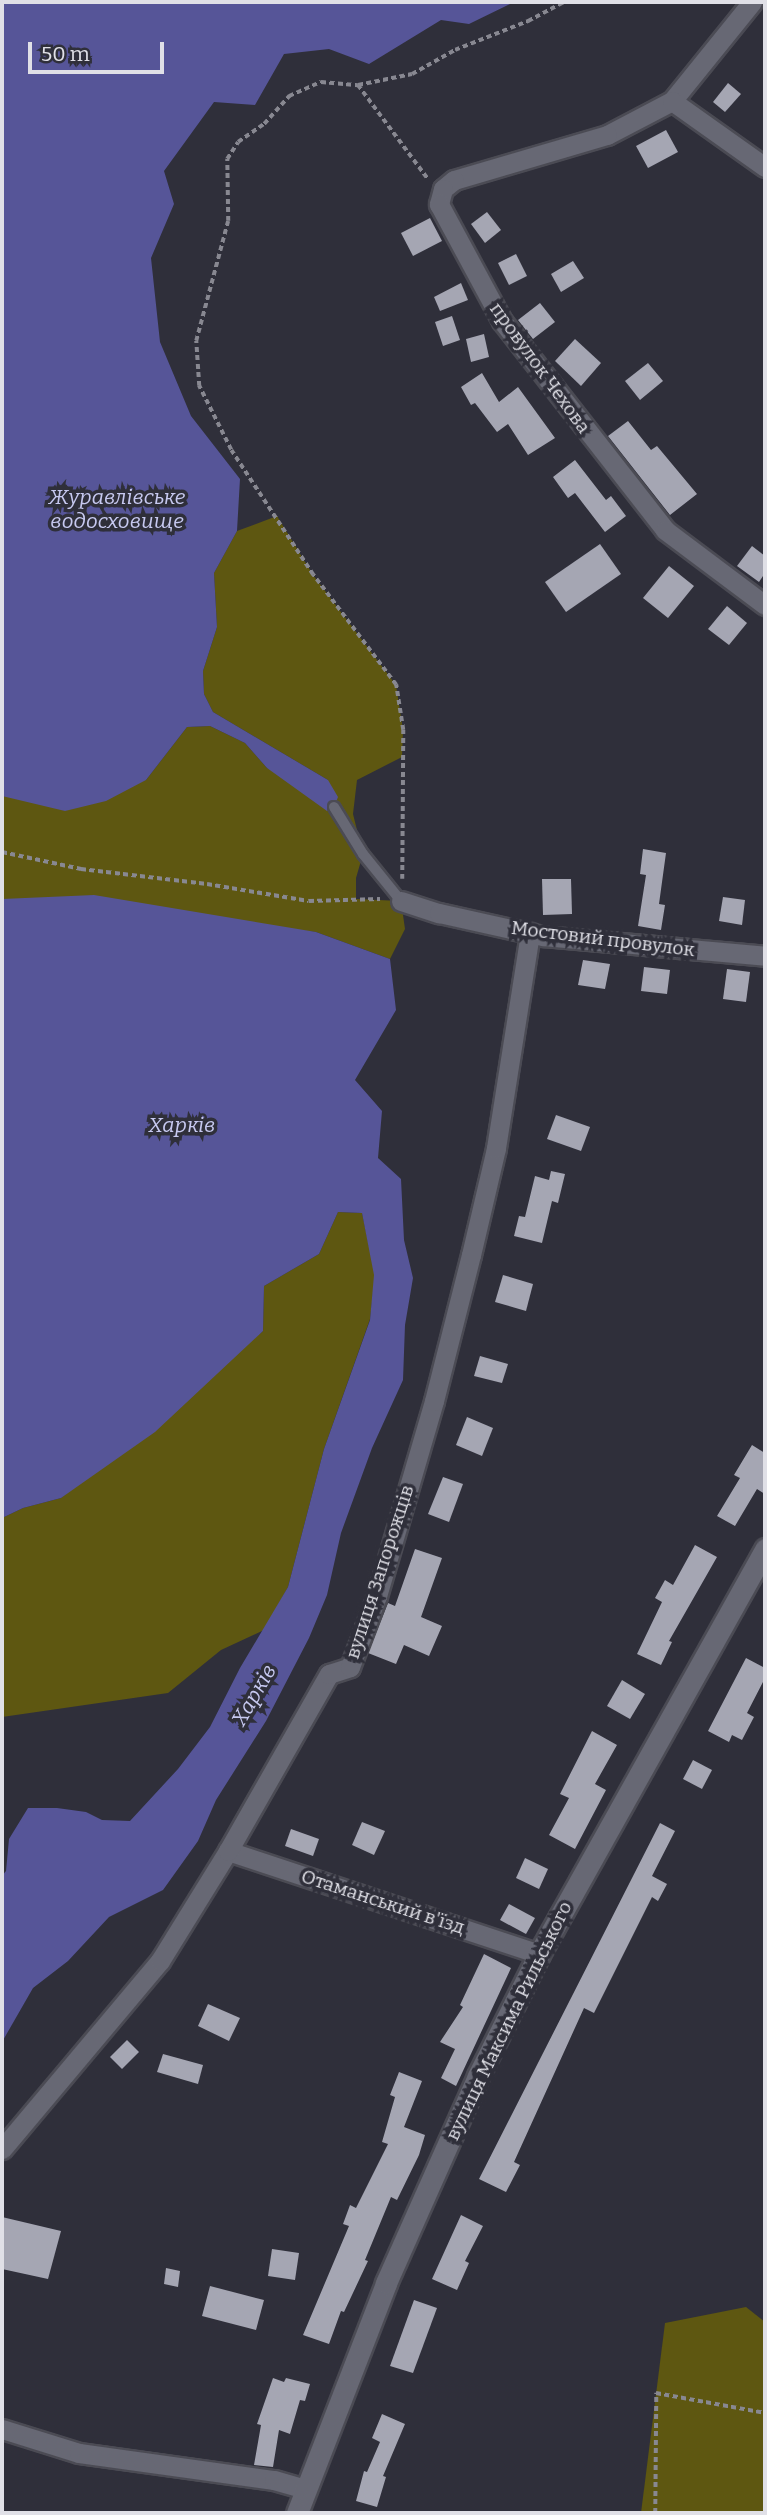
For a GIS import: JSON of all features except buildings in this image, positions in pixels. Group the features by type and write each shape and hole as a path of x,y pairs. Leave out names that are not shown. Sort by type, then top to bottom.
{"main road":[{"name":"вулиця Максима Рильського","path":"297,2513 386,2283 478,2076 539,1954 765,1549"}],"street":[{"path":"440,196 454,180 607,135 672,102 752,2"},
{"path":"672,102 765,167"},
{"name":"провулок Чехова","path":"440,196 440,211 502,320 596,444 665,530 765,605"},
{"name":"Мостовий провулок","path":"401,901 439,914 530,933 765,956"},
{"name":"вулиця Запорожців","path":"2,2149 160,1961 228,1851 329,1674 350,1667 377,1596 435,1401 484,1202 496,1148 530,933"},
{"name":"Отаманський в'їзд","path":"228,1851 539,1954"},
{"path":"2,2429 79,2453 274,2480 306,2489"}],"lane":[{"path":"334,807 363,854 401,901"}],"path":[{"path":"2,852 81,869 207,884 309,901 375,898 401,901 403,730 396,685 313,575 231,450 199,386 197,341 228,221 226,159 238,142 264,124 289,96 321,82 358,85 412,74 455,50 528,22 563,2"},
{"path":"358,85 399,136 440,196"},
{"path":"656,2513 656,2393 765,2413"}],"shaded area":[{"path":"277,516 313,575 396,685 403,730 402,757 357,780 353,814 363,854 356,878 356,899 401,901 405,929 390,959 316,932 2,899 2,796 146,780 187,727 210,726 245,743 267,768 328,780 213,712 204,694 203,671 217,627 214,573 237,531"},
{"path":"338,1212 362,1213 375,1275 370,1319 324,1449 288,1587 264,1630 221,1650 168,1693 2,1717 2,1518 23,1508 61,1498 263,1331 264,1286 319,1254"},
{"path":"746,2307 765,2322 765,2513 641,2513 665,2323"}],"water":[{"name":"Журавлівське водосховище","path":"2,2 514,2 469,24 441,20 369,64 329,49 284,54 255,105 214,102 164,171 174,204 151,258 160,342 191,416 240,479 237,531 214,573 217,627 203,671 204,694 213,712 328,780 338,797 334,807 327,811 267,768 245,743 210,726 187,727 146,780 106,801 65,811 2,796"},
{"name":"Харків","path":"94,895 316,932 390,959 396,1010 355,1080 382,1111 378,1158 401,1179 404,1240 413,1278 405,1325 403,1380 372,1448 341,1533 327,1595 309,1638 266,1721 216,1800 198,1841 163,1890 109,1917 68,1961 33,1988 2,2042 2,1876 6,1871 9,1839 28,1808 57,1808 86,1812 102,1820 130,1821 178,1769 210,1727 240,1668 288,1587 324,1449 370,1320 374,1275 362,1213 338,1212 319,1254 264,1286 263,1331 155,1432 61,1498 23,1508 2,1518 2,899"}]}
